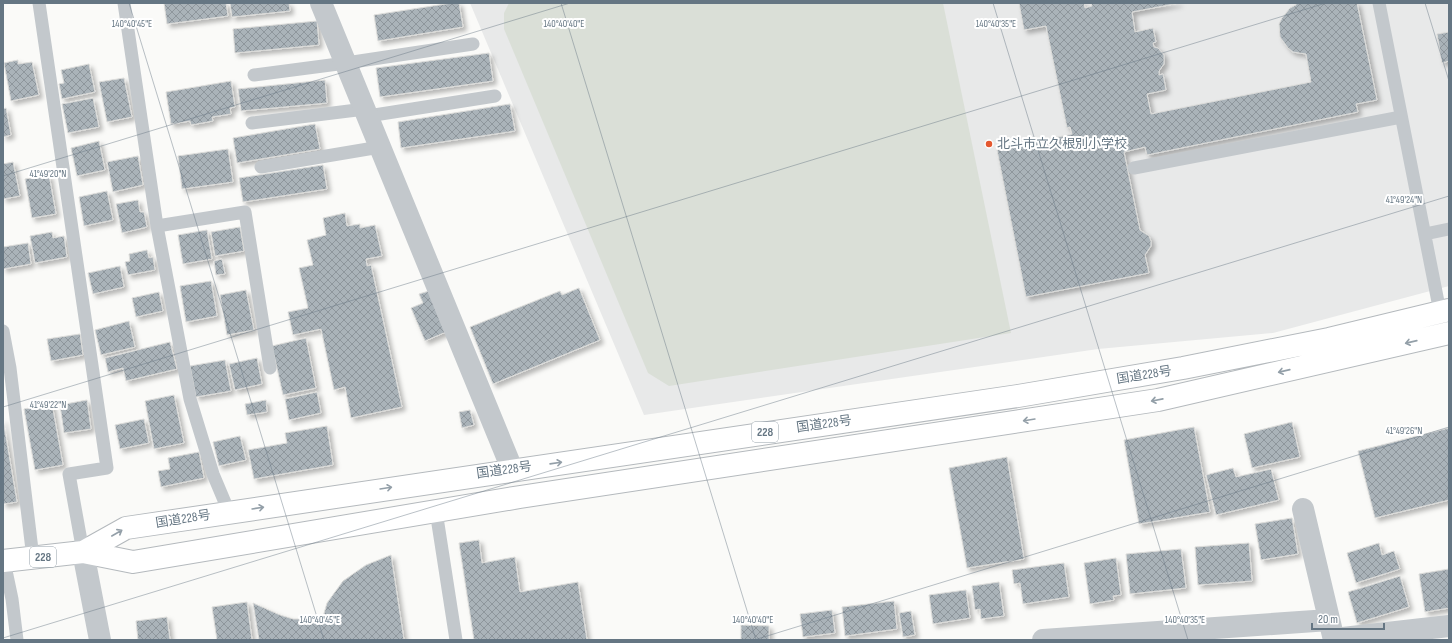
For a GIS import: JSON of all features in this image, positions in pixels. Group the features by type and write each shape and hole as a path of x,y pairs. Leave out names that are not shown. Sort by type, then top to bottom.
{"highway":[{"name":"国道228号","path":"83,552 126,528 512,469 1010,397 1183,368 1329,339 1444,311"},
{"name":"国道228号","path":"3,561 83,552 133,562 436,510 1158,400 1449,333"}],"street":[{"path":"321,3 512,469"},
{"path":"1304,510 1332,633"},
{"path":"83,552 100,640"},
{"path":"1043,640 1332,633 1449,626"}],"lane":[{"path":"39,3 107,468 69,474 83,552"},
{"path":"124,3 157,226 190,399 213,474 229,512"},
{"path":"1379,3 1424,234 1444,311"},
{"path":"254,75 346,64 473,44"},
{"path":"252,123 366,113 495,96"},
{"path":"1134,168 1401,117"},
{"path":"261,167 380,147"},
{"path":"157,226 245,212 270,368"},
{"path":"1424,234 1449,230"},
{"path":"3,331 10,368 33,558"},
{"path":"436,510 456,640"},
{"path":"3,561 12,600 17,640"}],"shaded area":[{"name":"北斗市立久根別小学校","path":"470,3 1449,3 1449,286 1273,333 1098,349 644,415"},
{"path":"509,3 943,3 1011,333 669,386 648,373 504,29 504,13"}],"building":[{"path":"164,3 226,3 228,16 167,24"},
{"path":"230,3 289,3 290,11 232,17"},
{"path":"459,3 463,27 378,41 374,15"},
{"path":"1019,3 1084,3 1085,8 1092,6 1091,3 1179,3 1132,12 1135,32 1153,28 1156,42 1153,43 1154,47 1158,48 1164,55 1164,64 1159,71 1159,75 1163,74 1166,90 1147,94 1151,114 1311,82 1306,54 1293,52 1280,37 1279,24 1282,18 1290,8 1296,5 1296,3 1357,3 1377,100 1356,104 1358,112 1147,155 1145,147 1124,152 1140,230 1149,236 1151,241 1151,246 1145,255 1149,273 1026,297 997,150 1072,134 1070,127 1067,128 1046,26 1024,30"},
{"path":"317,21 319,45 235,53 233,29"},
{"path":"1449,32 1449,61 1442,63 1437,34"},
{"path":"489,53 493,81 380,97 376,68"},
{"path":"18,60 18,64 32,62 39,95 11,101 4,63"},
{"path":"89,64 95,92 62,99 59,84 64,83 61,70"},
{"path":"124,78 132,117 107,122 99,82"},
{"path":"325,80 327,103 241,111 238,89"},
{"path":"231,81 235,107 230,108 231,114 212,117 213,121 191,125 190,121 171,124 166,92"},
{"path":"93,98 99,127 68,133 62,104"},
{"path":"510,104 515,131 401,148 398,122"},
{"path":"6,108 11,135 3,137 3,109"},
{"path":"315,124 320,149 237,163 233,138"},
{"path":"99,141 105,170 77,176 71,148"},
{"path":"228,149 233,182 182,189 178,156"},
{"path":"138,156 143,185 113,192 107,162"},
{"path":"13,162 20,196 3,199 3,164"},
{"path":"323,165 327,189 243,202 239,178"},
{"path":"49,175 56,214 32,218 25,179"},
{"path":"107,191 113,220 84,226 79,197"},
{"path":"138,200 140,212 144,212 147,227 122,233 116,204"},
{"path":"345,213 347,226 360,224 360,228 375,225 382,256 366,259 367,266 371,265 402,407 351,418 345,387 334,390 321,329 293,335 288,312 308,308 299,268 313,265 307,240 326,235 323,218"},
{"path":"240,227 244,251 215,256 211,232"},
{"path":"207,230 212,259 183,264 178,235"},
{"path":"52,232 53,238 64,236 67,257 35,263 30,236"},
{"path":"28,243 31,264 3,269 3,247"},
{"path":"147,250 149,258 153,257 155,270 128,275 125,262 130,261 129,254"},
{"path":"222,259 225,274 216,275 214,261"},
{"path":"120,266 124,287 93,294 88,273"},
{"path":"211,281 217,316 186,322 180,286"},
{"path":"579,288 600,340 493,384 470,327 560,291 562,295"},
{"path":"246,290 254,330 227,335 220,295"},
{"path":"429,291 446,332 425,341 411,308 423,303 419,294"},
{"path":"159,292 163,311 136,317 132,298"},
{"path":"129,321 135,347 101,355 95,330"},
{"path":"80,334 83,355 51,361 47,339"},
{"path":"306,338 316,388 283,395 272,346"},
{"path":"170,342 177,369 126,381 123,368 108,372 105,358"},
{"path":"257,358 262,384 235,390 229,364"},
{"path":"225,360 231,391 196,397 190,366"},
{"path":"317,392 321,413 289,420 285,399"},
{"path":"174,395 184,443 154,449 145,401"},
{"path":"87,400 91,429 64,433 60,405"},
{"path":"266,400 267,412 247,415 245,404"},
{"path":"52,404 63,465 35,470 24,409"},
{"path":"470,410 474,425 462,428 459,412"},
{"path":"3,419 17,502 3,504"},
{"path":"144,419 149,443 120,449 115,425"},
{"path":"1292,422 1300,457 1252,468 1244,434"},
{"path":"327,426 333,465 254,479 248,450 287,443 285,433"},
{"path":"1194,427 1210,512 1139,524 1124,440"},
{"path":"1449,428 1449,500 1375,518 1358,451"},
{"path":"240,436 246,460 219,466 213,442"},
{"path":"199,452 204,478 161,487 158,471 170,469 168,458"},
{"path":"1007,457 1024,559 967,568 949,468"},
{"path":"1233,468 1236,477 1271,469 1279,500 1216,515 1206,475"},
{"path":"1292,518 1298,554 1261,560 1255,524"},
{"path":"479,540 482,563 515,557 520,592 578,582 587,640 474,640 459,543"},
{"path":"1249,543 1252,581 1198,585 1195,547"},
{"path":"1379,543 1382,555 1394,551 1400,569 1356,583 1347,553"},
{"path":"1181,549 1186,588 1130,594 1126,554"},
{"path":"391,555 404,640 259,640 253,603 293,619 323,617 327,603 343,581 366,565"},
{"path":"1116,558 1121,595 1113,596 1114,600 1090,604 1084,563"},
{"path":"1064,563 1069,597 1023,604 1020,583 1014,584 1012,570"},
{"path":"1449,569 1449,608 1425,612 1419,574"},
{"path":"1400,576 1409,607 1357,623 1348,592"},
{"path":"999,582 1004,616 981,619 980,609 975,610 972,586"},
{"path":"966,590 970,618 933,624 929,595"},
{"path":"894,601 897,629 845,636 842,607"},
{"path":"247,602 252,640 217,640 212,607"},
{"path":"832,610 835,633 803,637 800,614"},
{"path":"911,611 915,635 903,637 899,613"},
{"path":"167,617 170,640 138,640 136,621"},
{"path":"741,625 769,626 769,640 741,640"}],"place":[{"name":"北斗市立久根別小学校","path":"989,144"}]}
